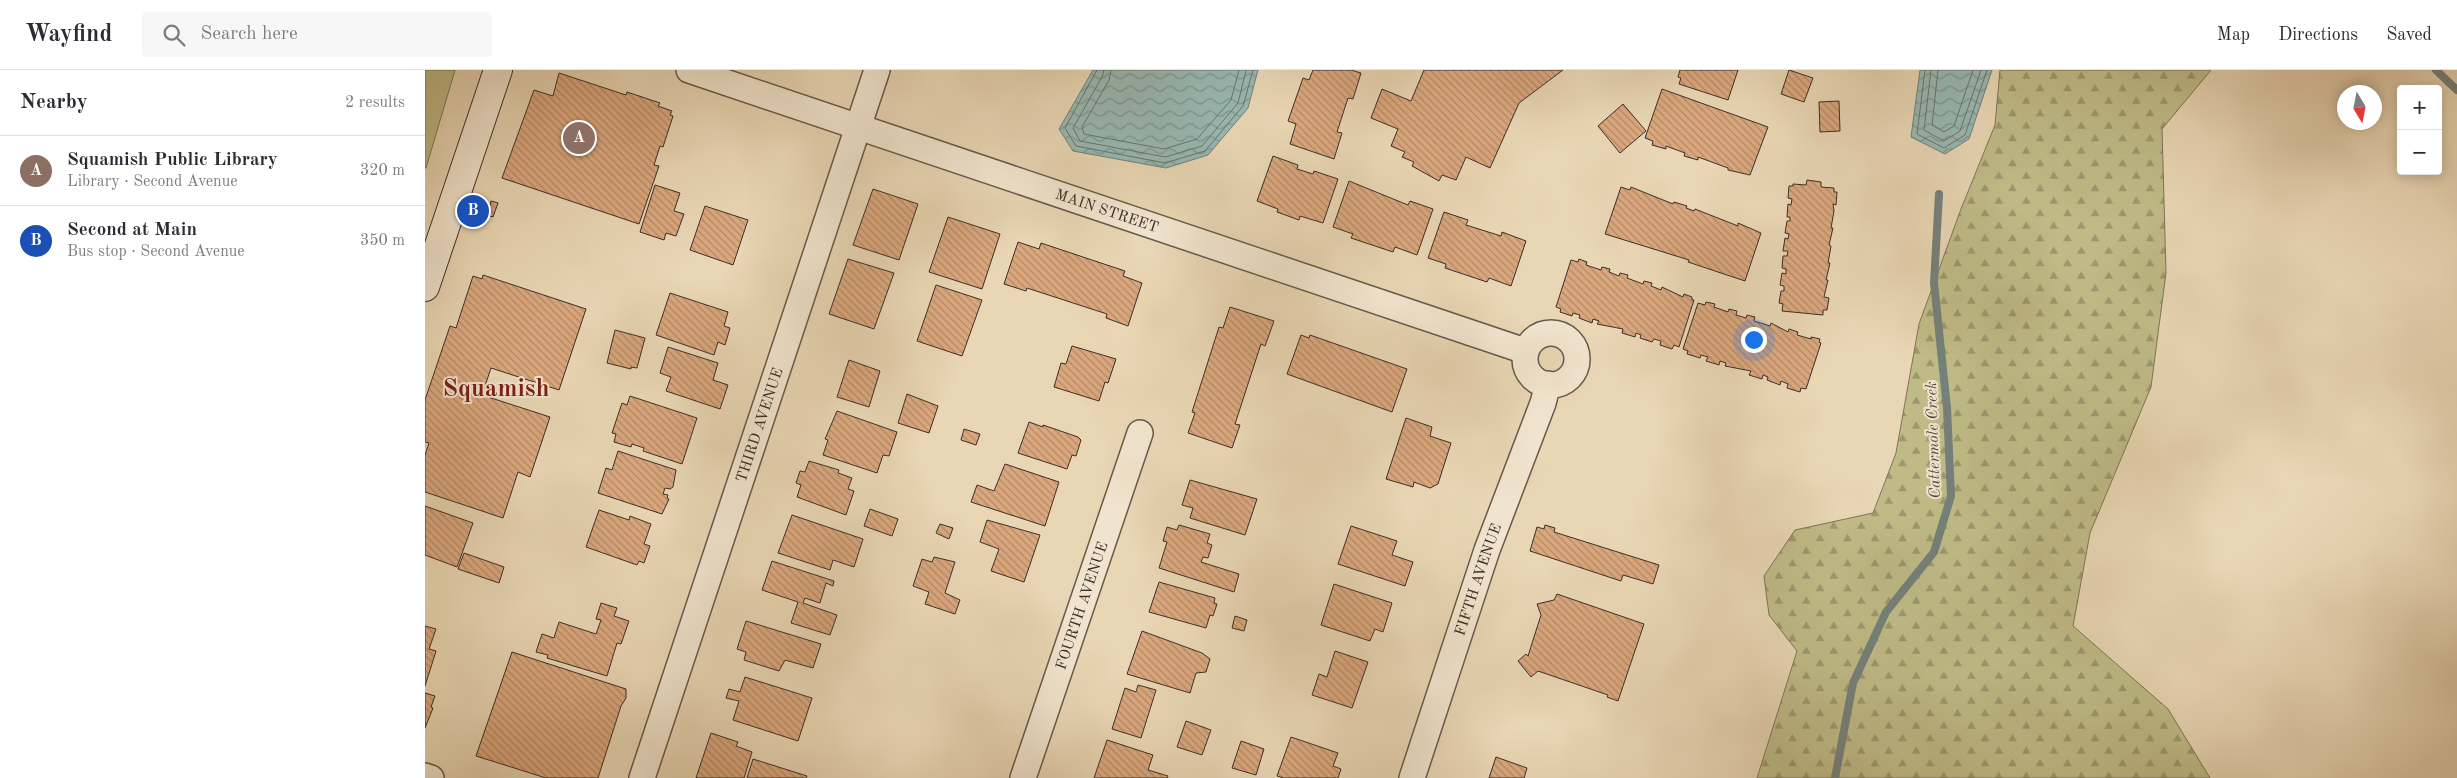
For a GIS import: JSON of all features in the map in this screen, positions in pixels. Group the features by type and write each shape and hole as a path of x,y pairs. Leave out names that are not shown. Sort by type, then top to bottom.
{"street":[{"path":"425,287 498,70"},
{"name":"MAIN STREET","path":"689,70 1525,351"},
{"name":"THIRD AVENUE","path":"642,778 877,70"},
{"path":"1544,333 1560,334 1573,345 1576,353 1575,369 1563,382 1548,384 1539,382 1532,377 1527,369 1525,351 1536,337 1544,333"},
{"name":"FIFTH AVENUE","path":"1412,778 1487,550 1543,402 1548,384"},
{"name":"FOURTH AVENUE","path":"1023,778 1140,432"},
{"path":"425,776 431,778"}],"green space":[{"path":"425,70 455,70 426,168 425,168"},
{"path":"2000,70 2211,70 2162,129 2166,273 2151,387 2090,533 2073,626 2168,709 2210,778 1757,778 1797,651 1769,615 1764,576 1795,530 1873,513 1896,453 1919,324 1961,209 1995,125"}],"water":[{"path":"1093,70 1258,70 1248,108 1208,155 1166,168 1073,151 1059,129"},
{"path":"1920,70 1992,70 1969,139 1945,154 1911,137"}],"building":[{"path":"1313,70 1351,70 1361,73 1353,99 1348,98 1337,132 1342,133 1334,159 1290,144 1296,124 1288,121 1303,78 1309,80"},
{"path":"1424,70 1563,70 1519,103 1490,168 1466,157 1456,180 1442,175 1439,181 1412,166 1414,162 1402,157 1405,152 1391,146 1398,129 1371,118 1382,89 1411,101"},
{"path":"1680,70 1738,70 1728,100 1679,84 1681,78 1678,77"},
{"path":"1789,70 1813,78 1804,102 1781,94"},
{"path":"559,73 626,95 627,92 660,103 658,106 672,111 670,115 673,116 663,147 660,146 654,165 659,166 639,224 502,178 534,90 553,96"},
{"path":"1662,89 1768,127 1750,175 1728,170 1728,168 1698,157 1698,160 1684,156 1685,153 1666,146 1666,149 1652,145 1653,141 1645,138"},
{"path":"1839,101 1840,131 1820,132 1819,102"},
{"path":"1623,104 1646,131 1620,153 1598,126"},
{"path":"1273,156 1298,165 1297,169 1313,174 1314,171 1338,179 1323,223 1300,216 1299,220 1277,212 1278,209 1257,201"},
{"path":"1807,180 1821,182 1821,187 1834,188 1834,192 1837,192 1836,205 1833,204 1834,211 1831,228 1833,228 1829,245 1831,246 1828,263 1830,263 1824,297 1829,298 1827,310 1823,310 1823,315 1782,311 1783,304 1779,303 1781,291 1784,291 1784,286 1780,285 1782,273 1786,274 1786,269 1782,268 1783,256 1787,256 1788,251 1783,251 1785,238 1788,239 1789,234 1785,233 1787,221 1790,221 1790,217 1787,217 1788,204 1791,205 1792,199 1788,198 1789,186 1793,186 1793,184 1806,185"},
{"path":"1349,181 1408,205 1410,201 1433,209 1417,255 1395,247 1393,252 1351,238 1353,234 1333,227"},
{"path":"655,185 680,193 674,211 684,214 676,236 666,233 664,240 640,232"},
{"path":"1621,187 1630,190 1631,187 1673,204 1674,202 1687,206 1686,208 1694,211 1695,209 1738,226 1738,223 1761,233 1745,281 1688,262 1689,260 1605,234"},
{"path":"873,189 918,204 899,260 853,245"},
{"path":"491,201 498,203 493,217 487,215"},
{"path":"705,206 748,220 733,265 690,250"},
{"path":"1444,212 1468,220 1466,225 1501,236 1502,232 1526,241 1511,286 1489,278 1487,282 1445,268 1446,264 1428,258"},
{"path":"948,217 1000,234 982,289 929,272"},
{"path":"1018,242 1039,249 1041,243 1125,271 1123,276 1142,283 1128,326 1106,318 1107,314 1027,288 1026,291 1004,284"},
{"path":"848,259 894,273 874,329 829,314"},
{"path":"1579,259 1587,262 1586,265 1601,270 1602,267 1610,269 1609,272 1619,276 1620,273 1628,275 1627,278 1643,284 1644,281 1652,283 1651,286 1661,290 1662,287 1683,297 1684,294 1692,297 1692,300 1694,300 1679,347 1674,345 1672,349 1660,345 1661,341 1654,339 1652,342 1640,338 1641,335 1636,333 1635,337 1622,333 1623,329 1597,324 1599,321 1593,319 1592,323 1579,318 1580,315 1573,313 1572,316 1560,312 1561,309 1556,307 1571,260 1578,262"},
{"path":"483,275 586,309 559,390 491,368 482,395 550,417 530,477 518,472 503,518 425,492 425,455 429,443 425,442 425,400 450,326 456,328 473,276 482,279"},
{"path":"936,285 982,300 962,356 917,341"},
{"path":"670,293 728,312 724,326 730,328 725,345 718,342 714,355 656,335"},
{"path":"1706,302 1715,304 1714,307 1728,312 1729,309 1737,311 1736,315 1746,318 1747,315 1755,317 1754,321 1770,326 1771,323 1788,332 1789,329 1798,332 1797,335 1811,339 1811,337 1820,339 1819,342 1821,343 1806,389 1801,388 1800,392 1787,388 1788,384 1781,381 1780,385 1767,380 1768,377 1763,375 1762,379 1749,375 1751,371 1725,366 1726,363 1720,361 1719,365 1706,361 1708,357 1701,355 1700,358 1687,354 1688,351 1683,349 1698,303 1705,305"},
{"path":"1230,307 1274,321 1265,346 1261,344 1235,424 1240,425 1232,448 1188,433 1195,413 1192,412 1219,327 1223,328"},
{"path":"615,330 645,338 637,368 631,367 631,369 607,363"},
{"path":"1301,335 1309,338 1310,335 1407,369 1392,412 1287,374"},
{"path":"1072,346 1116,359 1108,383 1105,382 1099,401 1054,387 1061,363 1066,364"},
{"path":"668,347 718,363 713,380 728,385 720,409 666,391 671,377 660,373"},
{"path":"849,360 880,371 869,407 837,397"},
{"path":"907,394 938,406 929,433 898,423"},
{"path":"630,396 697,418 682,464 643,451 644,448 632,444 631,447 614,442 616,434 612,433 622,403 627,405"},
{"path":"837,411 897,432 889,456 883,455 877,473 823,455 828,440 825,439"},
{"path":"1406,418 1432,427 1430,436 1451,443 1438,484 1430,488 1414,482 1413,487 1386,479"},
{"path":"1029,422 1078,437 1081,440 1076,456 1072,455 1067,469 1018,453"},
{"path":"964,429 980,434 976,445 961,440"},
{"path":"618,451 676,470 673,487 670,489 665,488 663,494 668,495 667,498 669,499 662,514 598,493 606,468 612,470"},
{"path":"809,461 839,470 838,473 852,478 848,489 854,491 846,515 797,497 801,485 796,483 800,471 805,472"},
{"path":"1005,464 1059,482 1045,526 971,502 977,485 994,491"},
{"path":"1190,480 1257,499 1245,535 1190,518 1193,508 1182,505"},
{"path":"425,506 473,523 457,567 425,555"},
{"path":"870,509 898,519 892,536 864,526"},
{"path":"599,510 629,520 630,516 651,524 644,544 650,546 644,563 639,561 637,565 586,547"},
{"path":"792,515 863,539 854,567 833,560 830,570 778,553"},
{"path":"987,520 1040,535 1024,582 991,571 999,549 980,542"},
{"path":"940,524 953,528 949,539 936,533"},
{"path":"1179,525 1210,534 1207,543 1212,545 1208,558 1203,557 1201,562 1239,574 1234,592 1159,568 1167,542 1163,541 1167,527 1177,530"},
{"path":"1545,525 1555,528 1554,532 1659,565 1653,584 1623,575 1621,581 1530,551 1537,527 1544,529"},
{"path":"1351,526 1397,541 1392,555 1413,562 1405,586 1338,564"},
{"path":"464,553 504,567 499,583 458,569"},
{"path":"934,557 955,562 945,593 960,600 955,614 925,604 929,592 913,586 922,559 932,562"},
{"path":"772,561 834,581 833,586 826,583 820,603 805,598 803,603 837,615 830,635 791,623 798,602 762,590"},
{"path":"1159,582 1215,598 1214,603 1217,604 1213,616 1210,615 1206,628 1149,612"},
{"path":"1334,584 1392,603 1383,632 1375,629 1370,641 1321,625"},
{"path":"1557,594 1644,624 1618,701 1607,697 1608,695 1538,671 1531,677 1518,661 1526,654 1528,656 1541,615 1537,604 1554,600"},
{"path":"601,603 617,608 614,616 629,621 621,644 617,643 607,676 547,658 548,655 536,652 542,634 554,638 559,622 596,634 601,620 596,619"},
{"path":"1235,616 1247,620 1244,631 1232,628"},
{"path":"746,621 821,644 813,668 785,660 779,671 744,660 746,652 737,649"},
{"path":"425,626 436,629 429,649 436,651 425,686"},
{"path":"1142,631 1202,653 1210,659 1206,672 1196,673 1190,693 1127,674"},
{"path":"1335,651 1368,662 1352,708 1312,695 1319,674 1327,677"},
{"path":"512,652 626,689 626,698 621,706 598,778 546,778 476,756"},
{"path":"745,677 812,698 798,741 733,720 739,701 726,698 729,689 740,692"},
{"path":"1138,685 1156,690 1141,738 1112,729 1125,688 1136,692"},
{"path":"425,693 435,696 431,707 433,708 425,728"},
{"path":"1186,721 1211,730 1202,755 1177,747"},
{"path":"711,733 738,742 736,746 752,752 744,778 696,778"},
{"path":"1291,737 1338,753 1333,766 1341,769 1338,778 1284,778 1277,776"},
{"path":"1107,740 1153,755 1148,770 1168,776 1167,778 1094,778"},
{"path":"1241,741 1264,749 1256,775 1232,768"},
{"path":"1496,757 1527,768 1524,778 1489,778"},
{"path":"753,759 807,776 806,778 747,778"}],"waterway":[{"path":"2436,70 2457,90"},
{"name":"Cattermole Creek","path":"1835,778 1853,683 1886,612 1934,552 1951,496 1947,408 1934,283 1939,194"}],"place":[{"name":"Squamish Public Library","path":"579,138"},
{"name":"Second at Main","path":"473,211"}],"district":[{"name":"Squamish","path":"496,387"}]}
